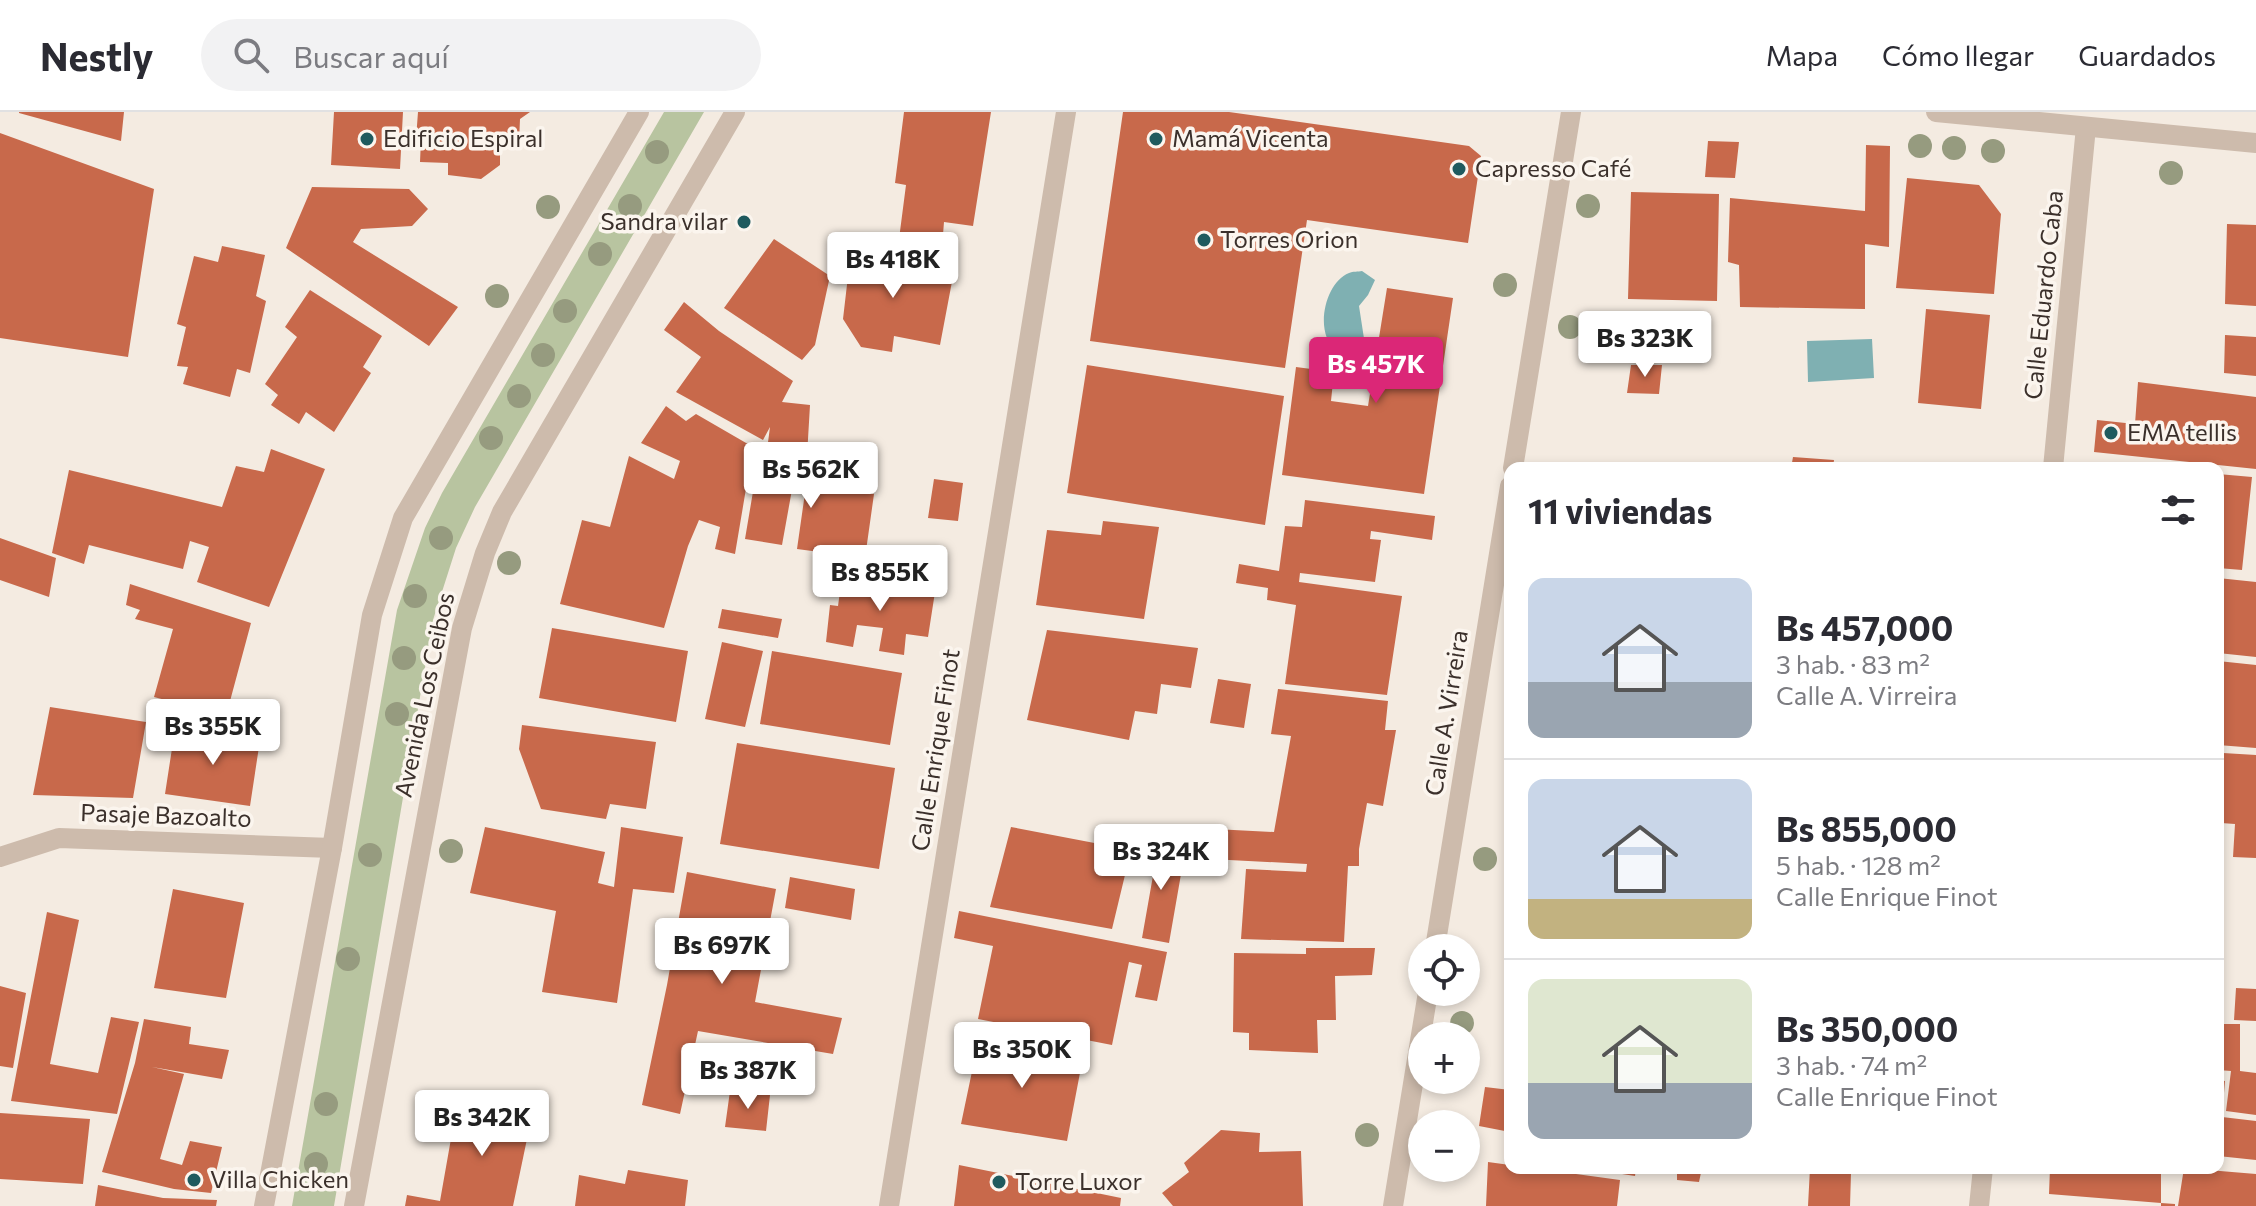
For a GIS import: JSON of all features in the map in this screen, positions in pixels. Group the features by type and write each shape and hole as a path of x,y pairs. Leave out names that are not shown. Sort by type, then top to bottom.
{"street":[{"path":"264,1206 332,848 372,615 403,518 639,112"},
{"name":"Avenida Los Ceibos","path":"354,1206 462,628 485,553 502,512 735,112"},
{"name":"Calle Enrique Finot","path":"889,1206 1066,112"},
{"path":"1514,462 1571,112"},
{"path":"1936,112 2256,143"},
{"name":"Calle Eduardo Caba","path":"2054,462 2086,127"},
{"name":"Calle A. Virreira","path":"1437,934 1504,523"},
{"name":"Pasaje Bazoalto","path":"0,857 59,838 332,848"},
{"path":"1393,1206 1426,1006"},
{"path":"1979,1206 1982,1174"}],"green space":[{"path":"664,112 704,112 475,507 456,548 433,620 334,1206 292,1206 397,610 425,528 442,493"}],"water":[{"path":"1362,271 1375,280 1359,306 1365,345 1354,355 1345,354 1329,343 1325,333 1325,309 1333,287 1340,279 1351,272"},
{"path":"1872,339 1874,378 1808,382 1807,341"}],"building":[{"path":"124,112 121,141 19,113"},
{"name":"Edificio Espiral","path":"334,112 403,112 400,169 331,165"},
{"path":"418,112 530,112 520,119 519,142 500,142 500,165 481,179 448,175 448,163 420,162 421,139 416,139"},
{"path":"904,112 991,112 973,226 944,222 942,247 899,239 906,185 895,183"},
{"name":"Torres Orion","path":"1123,112 1229,112 1469,146 1481,156 1468,243 1307,220 1285,368 1090,341"},
{"path":"0,133 154,189 128,357 0,338"},
{"path":"1708,141 1739,142 1735,178 1705,177"},
{"path":"1866,145 1890,146 1889,247 1865,244 1865,309 1740,307 1739,265 1728,262 1730,198 1865,211"},
{"path":"1907,178 1979,185 2001,214 1994,294 1896,288"},
{"path":"312,187 409,189 428,209 412,226 361,229 353,242 458,307 429,346 286,248"},
{"path":"1631,192 1719,194 1717,301 1628,299"},
{"path":"2227,224 2256,225 2256,306 2225,304"},
{"path":"774,239 830,276 815,345 802,360 724,308"},
{"path":"222,246 265,255 256,296 266,301 250,373 237,369 230,397 183,384 188,367 177,366 186,327 177,324 194,256 218,262"},
{"path":"834,252 954,271 940,345 894,336 892,352 861,347 843,319 848,276 830,276"},
{"path":"1387,288 1453,298 1424,494 1282,475 1296,367 1334,372 1331,401 1368,406"},
{"path":"310,290 382,336 363,367 371,373 334,432 306,412 299,424 271,405 278,395 265,384 297,337 285,327"},
{"path":"684,302 719,331 793,381 782,402 810,405 807,456 767,450 770,427 763,440 676,392 701,357 664,330"},
{"path":"1926,309 1990,315 1981,409 1918,403"},
{"path":"2225,335 2256,337 2256,376 2224,373"},
{"path":"1087,365 1284,396 1265,525 1067,493"},
{"path":"1631,365 1662,365 1659,394 1627,393"},
{"path":"2138,382 2256,397 2256,469 2224,466 2224,462 2189,462 2094,452 2097,420 2135,424"},
{"path":"666,406 686,421 696,414 753,447 735,554 715,549 720,527 699,520 688,546 664,628 560,604 582,520 610,527 629,456 674,479 680,461 641,443"},
{"path":"271,449 325,469 269,607 197,582 209,547 190,541 183,569 89,545 84,564 52,553 69,470 222,507 236,466 264,472"},
{"path":"1793,457 1834,460 1834,462 1792,462"},
{"path":"758,462 848,471 846,490 874,494 865,558 797,549 806,486 793,484 782,545 745,539"},
{"path":"2224,475 2252,477 2242,570 2224,568"},
{"path":"934,479 963,483 958,521 928,518"},
{"path":"1305,500 1435,516 1432,540 1371,531 1370,539 1381,540 1375,582 1300,573 1299,582 1402,596 1387,695 1285,684 1296,605 1267,600 1268,588 1236,583 1239,564 1279,571 1285,526 1302,527"},
{"path":"1103,521 1159,527 1144,619 1036,605 1047,530 1101,535"},
{"path":"0,538 56,558 49,597 0,580"},
{"path":"842,577 935,592 928,637 906,634 904,655 879,651 883,628 857,625 853,647 826,642 830,605 838,606"},
{"path":"2224,579 2256,582 2256,657 2224,654"},
{"path":"130,584 251,623 226,716 154,697 173,629 135,619 140,610 126,605"},
{"path":"722,609 782,619 778,638 718,628"},
{"path":"552,628 688,651 676,722 539,698"},
{"path":"1047,630 1198,648 1191,688 1161,684 1157,714 1135,711 1129,740 1027,720"},
{"path":"722,642 763,651 745,727 705,719"},
{"path":"772,651 902,673 890,745 760,724"},
{"path":"2224,662 2256,665 2256,748 2224,745"},
{"path":"1218,679 1251,684 1244,728 1210,723"},
{"path":"1278,689 1388,701 1385,730 1396,730 1383,806 1367,803 1359,866 1348,866 1344,942 1241,939 1246,869 1306,872 1307,864 1191,858 1189,846 1195,828 1274,832 1291,736 1271,734"},
{"path":"50,707 146,722 133,798 33,795"},
{"path":"522,725 656,742 646,809 610,804 606,819 541,809 519,749"},
{"path":"175,729 260,740 250,806 165,794"},
{"path":"737,743 895,768 879,869 720,844"},
{"path":"2224,753 2256,755 2256,858 2233,857 2235,824 2224,823"},
{"path":"485,827 605,852 598,883 614,887 621,827 683,837 674,893 633,889 617,1003 542,992 556,911 470,893"},
{"path":"1011,827 1131,850 1112,929 990,907"},
{"path":"1138,846 1184,857 1169,943 1142,938 1154,870 1135,866"},
{"path":"687,872 776,889 755,1002 842,1018 833,1054 698,1031 680,1114 642,1105"},
{"path":"790,877 855,889 851,920 785,908"},
{"path":"173,889 244,903 226,998 154,988"},
{"path":"959,911 1167,952 1157,1001 1135,997 1142,965 1129,962 1112,1045 978,1019 993,946 954,938"},
{"path":"47,912 79,920 50,1064 98,1073 111,1017 139,1022 117,1114 11,1101"},
{"path":"1306,948 1375,948 1372,975 1335,976 1336,1020 1317,1020 1318,1053 1249,1050 1249,1033 1233,1032 1234,953 1306,954"},
{"path":"0,986 26,993 13,1068 0,1066"},
{"path":"2236,988 2256,989 2256,1021 2234,1020"},
{"path":"144,1019 191,1027 189,1044 229,1050 222,1079 152,1067 184,1074 160,1159 182,1165 190,1141 222,1147 211,1193 174,1189 102,1172 135,1063"},
{"path":"2224,1024 2240,1024 2240,1071 2256,1073 2256,1115 2226,1111 2231,1071 2224,1070"},
{"path":"979,1038 1083,1057 1067,1141 961,1124"},
{"path":"1485,1087 1504,1089 1504,1131 1480,1126"},
{"path":"730,1091 770,1095 766,1131 725,1127"},
{"path":"458,1099 532,1115 513,1206 405,1206 407,1195 440,1201"},
{"path":"0,1113 90,1119 83,1184 0,1179"},
{"path":"2224,1117 2256,1121 2256,1160 2224,1157"},
{"path":"1221,1130 1260,1133 1259,1152 1301,1151 1303,1206 1173,1206 1162,1193 1189,1172 1184,1163"},
{"path":"1488,1162 1504,1164 1504,1174 1576,1174 1620,1180 1617,1206 1486,1206"},
{"name":"Torre Luxor","path":"959,1165 1121,1198 1120,1206 954,1206"},
{"path":"628,1170 688,1180 685,1206 575,1206 579,1175 625,1184"},
{"path":"2224,1171 2256,1174 2256,1206 2178,1206 2183,1174 2224,1174"},
{"path":"1677,1174 1701,1174 1699,1182 1677,1180"},
{"path":"1810,1174 1851,1174 1850,1206 1808,1206"},
{"path":"2050,1174 2161,1174 2161,1203 2049,1194"},
{"path":"98,1185 163,1198 217,1200 216,1206 95,1206"}],"place":[{"name":"Edificio Espiral","path":"367,139"},
{"name":"Mamá Vicenta","path":"1156,139"},
{"name":"Capresso Café","path":"1459,169"},
{"name":"Sandra vilar","path":"744,222"},
{"name":"Torres Orion","path":"1204,240"},
{"name":"EMA tellis","path":"2111,433"},
{"name":"Villa Chicken","path":"194,1180"},
{"name":"Torre Luxor","path":"999,1182"}]}
